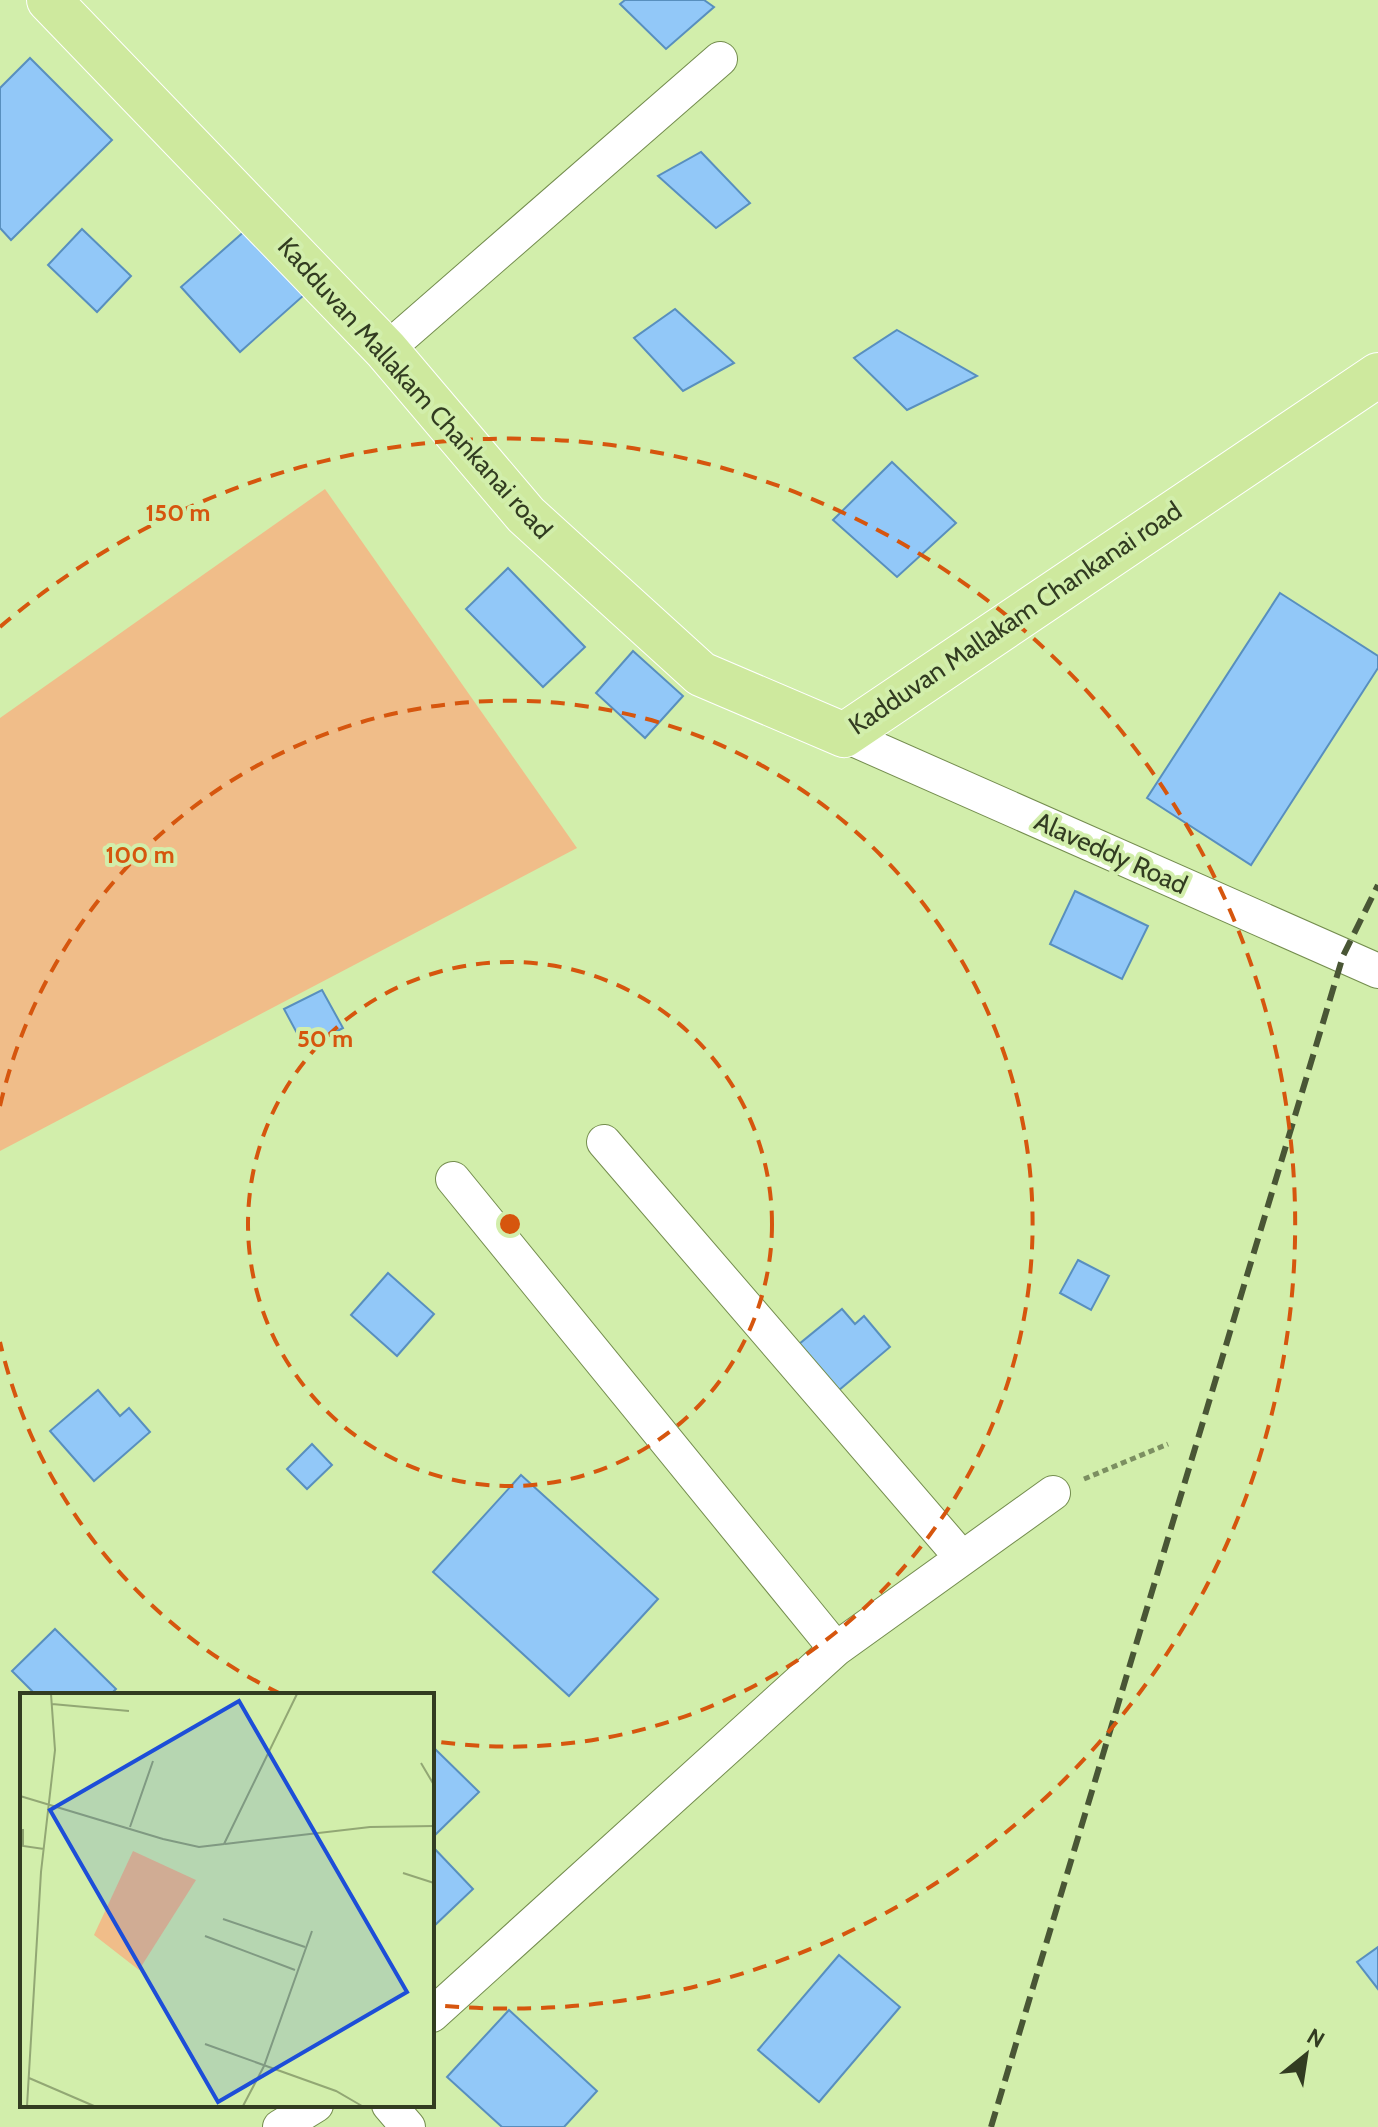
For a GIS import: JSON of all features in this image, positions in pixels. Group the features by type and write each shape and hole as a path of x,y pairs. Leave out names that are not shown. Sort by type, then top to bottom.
{"main road":[{"name":"Kadduvan Mallakam Chankanai road","path":"49,0 386,350 526,515 701,674 844,735 1378,375"}],"street":[{"path":"386,350 720,59"},
{"name":"Alaveddy Road","path":"844,735 1378,971"},
{"path":"604,1142 962,1558"},
{"path":"453,1179 836,1649"},
{"path":"434,2013 836,1649 1053,1493"},
{"path":"280,2127 313,2107"},
{"path":"391,2107 408,2127"}],"path":[{"path":"1053,1493 1168,1444"}],"shaded area":[{"path":"325,489 577,848 0,1151 0,718"}],"building":[{"path":"625,0 704,0 714,7 666,49 620,4"},
{"path":"30,58 112,140 11,240 0,228 0,88"},
{"path":"701,152 750,203 716,228 658,176"},
{"path":"255,222 313,287 240,352 181,287"},
{"path":"82,229 131,276 97,312 48,265"},
{"path":"675,309 734,363 683,391 634,338"},
{"path":"897,330 977,376 907,410 854,358"},
{"path":"892,462 956,523 897,577 833,520"},
{"path":"508,568 585,647 543,687 466,609"},
{"path":"1280,593 1378,656 1378,668 1251,865 1147,798"},
{"path":"633,651 683,696 645,738 596,693"},
{"path":"1075,891 1148,926 1122,979 1050,944"},
{"path":"322,990 343,1028 305,1048 284,1009"},
{"path":"1078,1260 1109,1276 1091,1310 1060,1293"},
{"path":"388,1273 434,1314 397,1356 351,1315"},
{"path":"842,1309 855,1324 864,1316 890,1347 832,1396 793,1349"},
{"path":"98,1390 120,1416 129,1408 150,1432 94,1481 50,1431"},
{"path":"312,1444 332,1465 307,1489 287,1469"},
{"path":"521,1475 658,1599 569,1696 433,1572"},
{"path":"55,1629 116,1689 112,1693 34,1693 12,1671"},
{"path":"434,1748 479,1792 434,1836"},
{"path":"434,1848 473,1889 434,1926"},
{"path":"1378,1947 1378,1989 1357,1962"},
{"path":"839,1955 900,2007 819,2102 758,2050"},
{"path":"509,2010 597,2091 564,2127 502,2127 447,2077"}],"railway":[{"path":"991,2127 1343,956 1378,885"}]}
